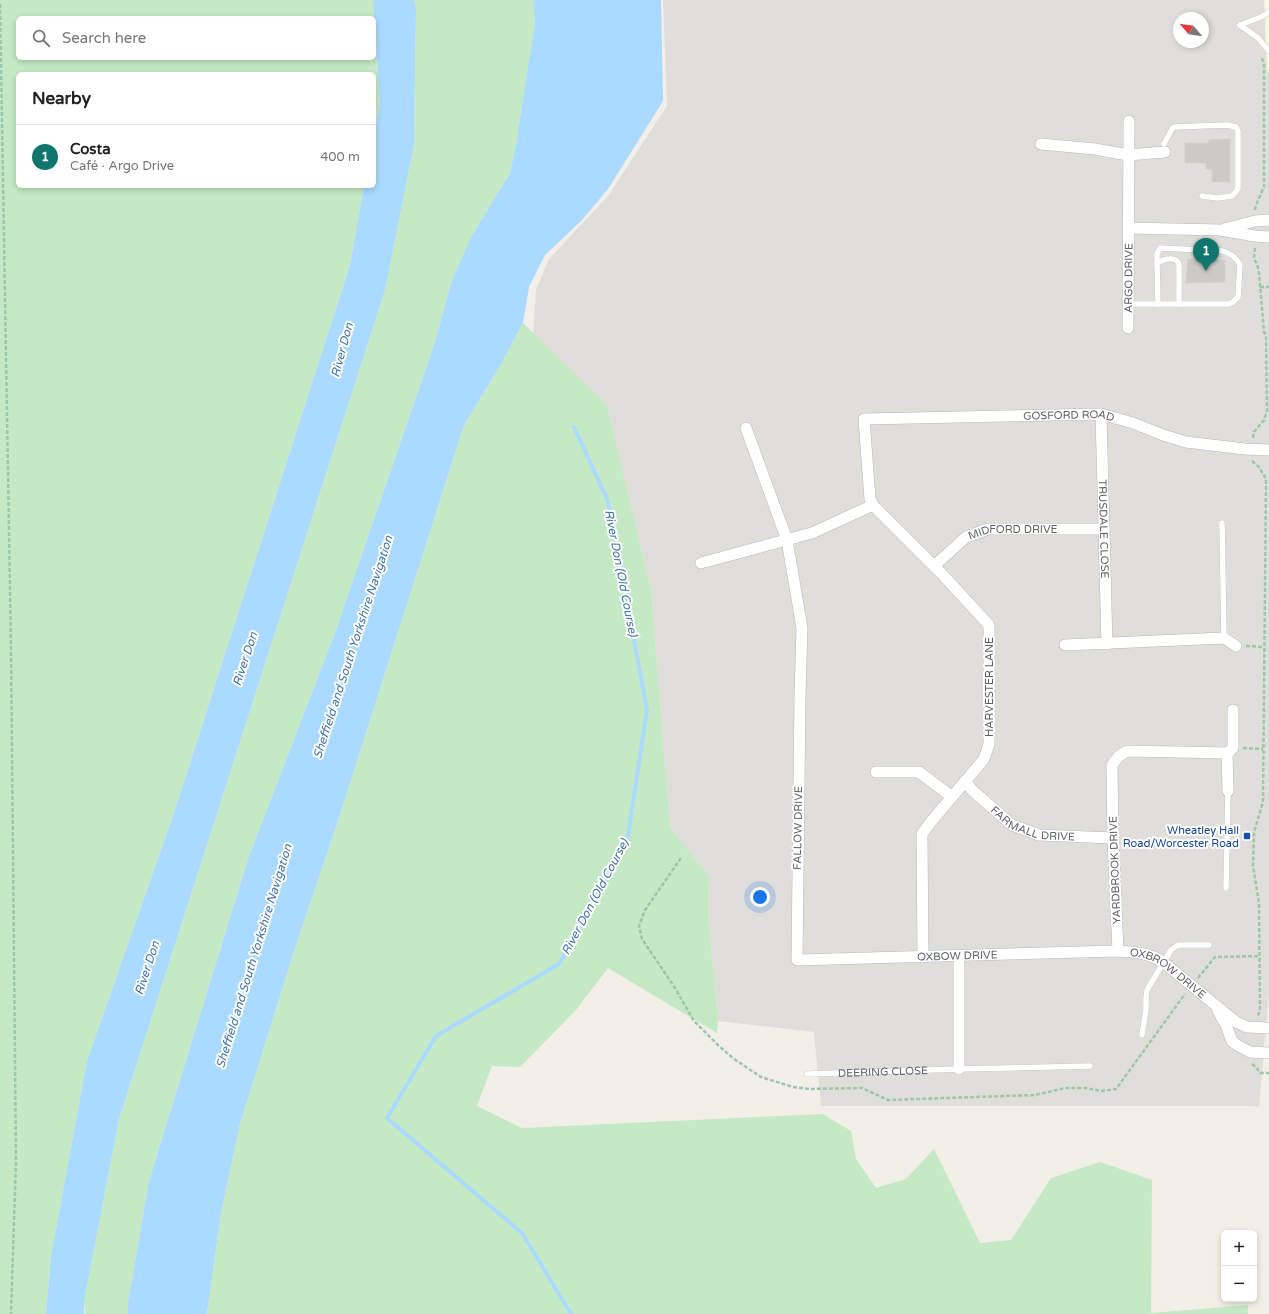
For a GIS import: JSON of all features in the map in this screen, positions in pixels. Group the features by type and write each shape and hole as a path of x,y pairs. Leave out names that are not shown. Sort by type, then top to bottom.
{"street":[{"name":"ARGO DRIVE","path":"1128,328 1129,121"},
{"path":"1041,144 1095,149 1128,155 1164,148"},
{"name":"ARGO DRIVE","path":"1220,230 1255,221 1269,220"},
{"name":"ARGO DRIVE","path":"1129,228 1220,230 1269,237"},
{"name":"GOSFORD ROAD","path":"873,505 870,499 864,419 1101,414 1133,423 1186,442 1253,450 1269,450"},
{"name":"TRUSDALE CLOSE","path":"1101,414 1107,644"},
{"name":"FALLOW DRIVE","path":"746,428 786,540 802,628 797,960"},
{"path":"701,563 812,533 873,505"},
{"name":"HARVESTER LANE","path":"873,505 972,605 989,625 990,744 984,759 922,834 923,957"},
{"name":"MIDFORD DRIVE","path":"934,566 966,537 988,529 1104,529"},
{"path":"1065,645 1224,638 1236,646"},
{"path":"1228,791 1233,710"},
{"name":"YARDBROOK DRIVE","path":"1118,951 1113,838 1112,765 1126,750 1230,750"},
{"path":"876,772 919,772 952,797"},
{"name":"FARMALL DRIVE","path":"965,781 972,790 1012,825 1032,833 1039,835 1113,838"},
{"name":"OXBOW DRIVE","path":"797,960 1118,951"},
{"name":"OXBROW DRIVE","path":"1118,951 1145,954 1155,957 1236,1022 1243,1026 1269,1028"},
{"path":"959,956 959,1069"},
{"name":"OXBROW DRIVE","path":"1214,1004 1226,1025 1232,1040 1237,1045 1250,1052 1269,1053"}],"lane":[{"path":"1269,12 1261,17 1240,25 1258,38 1269,51"},
{"path":"1164,148 1174,127 1227,125 1236,127 1238,131 1238,189 1232,196 1218,198 1202,196"},
{"path":"1128,304 1158,304 1179,304 1198,304 1229,304 1238,297 1240,265 1232,254 1223,251 1160,248 1157,254 1158,304"},
{"path":"1157,264 1162,260 1169,259 1175,259 1178,262 1179,304"},
{"path":"1222,523 1224,638"},
{"path":"1226,888 1228,791"},
{"path":"1142,1035 1146,1010 1147,990 1171,950 1178,945 1209,944"},
{"name":"DEERING CLOSE","path":"807,1074 1090,1066"}],"path":[{"path":"0,4 11,632 16,1152 11,1314"},
{"path":"1255,221 1255,206 1264,186 1264,64 1258,52 1258,38"},
{"path":"1250,1027 1250,1020 1256,1018 1260,1011 1259,903 1253,866 1254,832 1263,802 1266,480 1259,468 1252,462 1254,432 1264,420 1267,411 1266,336 1264,332 1257,264 1254,259 1255,236"},
{"path":"1259,287 1269,287"},
{"path":"1236,646 1264,647"},
{"path":"1230,750 1263,749"},
{"path":"681,858 645,910 639,926 642,939 675,988 694,1021 719,1046 734,1059 761,1077 793,1087 810,1089 862,1088 888,1100 1036,1095 1065,1088 1086,1088 1101,1092 1116,1089 1187,992"},
{"path":"1195,981 1215,957 1260,956"},
{"path":"1250,1052 1250,1063 1256,1067 1260,1073 1269,1073"}],"shaded area":[{"path":"663,0 1264,0 1267,71 1269,71 1269,993 1259,1107 821,1106 814,1032 718,1021 708,914 709,876 670,827 651,590 607,406 533,334 536,290 549,259 608,196 667,106"},
{"path":"1265,0 1269,0 1269,71 1267,72"}],"green space":[{"path":"0,0 373,0 374,16 16,16 16,60 376,60 376,45 380,104 376,125 376,72 16,72 16,188 364,188 350,265 174,813 87,1061 51,1256 46,1314 0,1314"},
{"path":"414,0 533,0 535,22 510,173 471,237 452,280 434,345 335,633 248,859 149,1181 128,1303 128,1314 85,1314 85,1297 119,1119 385,290 414,144 416,8"},
{"path":"523,323 607,405 651,590 670,827 709,876 708,914 718,1021 717,1033 608,968 576,1010 520,1067 492,1066 477,1106 522,1128 823,1114 851,1131 856,1159 876,1188 906,1179 934,1149 980,1243 1011,1240 1051,1178 1100,1162 1152,1180 1151,1313 1248,1305 1248,1314 207,1314 221,1213 240,1124 295,948 337,824 464,425 500,366"}],"water":[{"name":"River Don","path":"373,0 414,0 416,8 414,144 385,290 119,1119 85,1297 84,1314 46,1314 51,1256 87,1061 174,813 350,265 364,188 376,188 376,125 380,104 376,45 376,16 374,16"},
{"name":"Sheffield and South Yorkshire Navigation","path":"533,0 661,0 663,101 608,189 582,220 545,255 529,287 523,323 500,366 464,425 337,824 295,948 240,1124 221,1213 207,1314 128,1314 128,1303 149,1181 248,859 335,633 434,345 452,280 471,237 510,173 535,22"}],"building":[{"path":"1230,139 1230,182 1212,182 1212,169 1206,169 1206,163 1185,163 1185,143 1208,143 1209,140"},
{"path":"1188,259 1225,260 1225,282 1186,283"}],"waterway":[{"name":"River Don (Old Course)","path":"571,1314 522,1233 387,1118 436,1036 559,964 627,842 647,710 608,501 574,427"}],"place":[{"name":"Costa","path":"1206,271"},
{"name":"Wheatley Hall Road/Worcester Road","path":"1247,836"}]}
